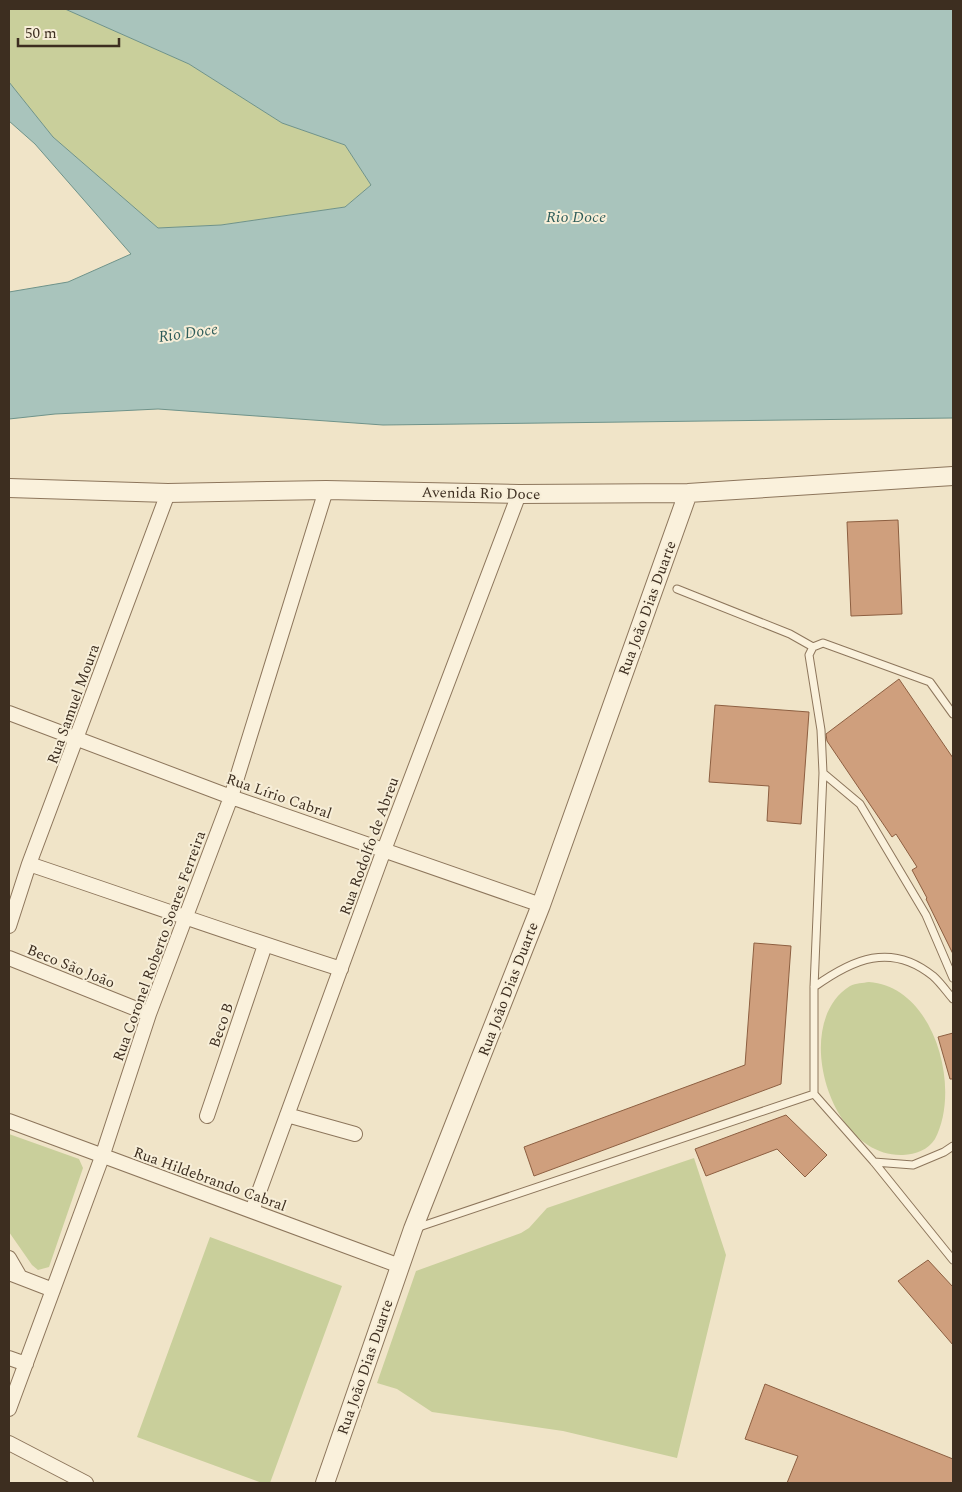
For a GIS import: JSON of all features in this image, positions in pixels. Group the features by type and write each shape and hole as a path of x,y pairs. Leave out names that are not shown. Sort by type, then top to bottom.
{"street":[{"name":"Avenida Rio Doce","path":"9,488 168,493 326,490 519,494 688,493 953,476"},
{"name":"Rua Coronel Roberto Soares Ferreira","path":"9,1409 102,1157 149,1014 231,797 326,490"},
{"name":"Rua Samuel Moura","path":"9,926 29,864 168,493"},
{"name":"Rua João Dias Duarte","path":"325,1483 413,1229 541,904 688,493"},
{"name":"Rua Rodolfo de Abreu","path":"252,1211 384,850 519,494"},
{"name":"Rua Lírio Cabral","path":"9,714 231,797 541,904"},
{"path":"29,864 341,969"},
{"name":"Beco B","path":"207,1116 265,945"},
{"name":"Beco São João","path":"9,958 149,1014"},
{"path":"287,1115 356,1134"},
{"name":"Rua Hildebrando Cabral","path":"9,1121 400,1266"},
{"path":"9,1258 14,1275 53,1290"},
{"path":"9,1358 26,1364"},
{"path":"9,1443 86,1483"}],"lane":[{"path":"678,589 790,634 813,647"},
{"path":"953,714 930,682 824,643 813,647 809,655 821,730 823,773 814,987 814,1094 874,1162 953,1260"},
{"path":"823,773 860,804 926,914 953,978"},
{"path":"814,987 836,971 869,958 902,958 933,976 953,999"},
{"path":"413,1229 814,1094"},
{"path":"874,1162 913,1165 944,1152 953,1146"}],"green space":[{"path":"9,9 65,9 189,64 282,123 345,145 371,185 345,207 221,225 158,228 53,137 9,82"},
{"path":"869,982 892,988 911,1001 926,1020 936,1043 943,1068 945,1094 943,1118 932,1143 925,1149 912,1154 903,1155 877,1150 855,1135 838,1113 827,1086 821,1057 823,1028 832,1004 850,986"},
{"path":"9,1134 79,1159 83,1168 49,1267 38,1270 32,1265 9,1232"},
{"path":"694,1158 726,1255 677,1458 563,1431 432,1412 397,1389 377,1383 416,1271 521,1233 529,1228 547,1208"},
{"path":"210,1237 342,1286 270,1483 262,1483 137,1437"}],"water":[{"name":"Rio Doce","path":"65,9 953,9 953,418 383,425 158,409 55,414 9,419 9,292 68,282 131,254 35,144 9,121 9,82 53,137 158,228 221,225 345,207 371,185 345,145 282,123 189,64"}],"building":[{"path":"898,520 902,614 851,616 847,522"},
{"path":"899,679 953,758 953,954 912,870 917,867 896,834 892,837 827,741 826,734"},
{"path":"715,705 809,712 801,824 767,821 769,786 709,782"},
{"path":"754,943 791,946 781,1084 534,1176 524,1147 745,1065"},
{"path":"953,1033 953,1079 950,1079 938,1037"},
{"path":"786,1115 827,1155 805,1177 777,1149 706,1176 695,1149"},
{"path":"928,1260 953,1287 953,1345 898,1281"},
{"path":"765,1384 953,1459 953,1483 787,1483 798,1456 745,1439"}]}
